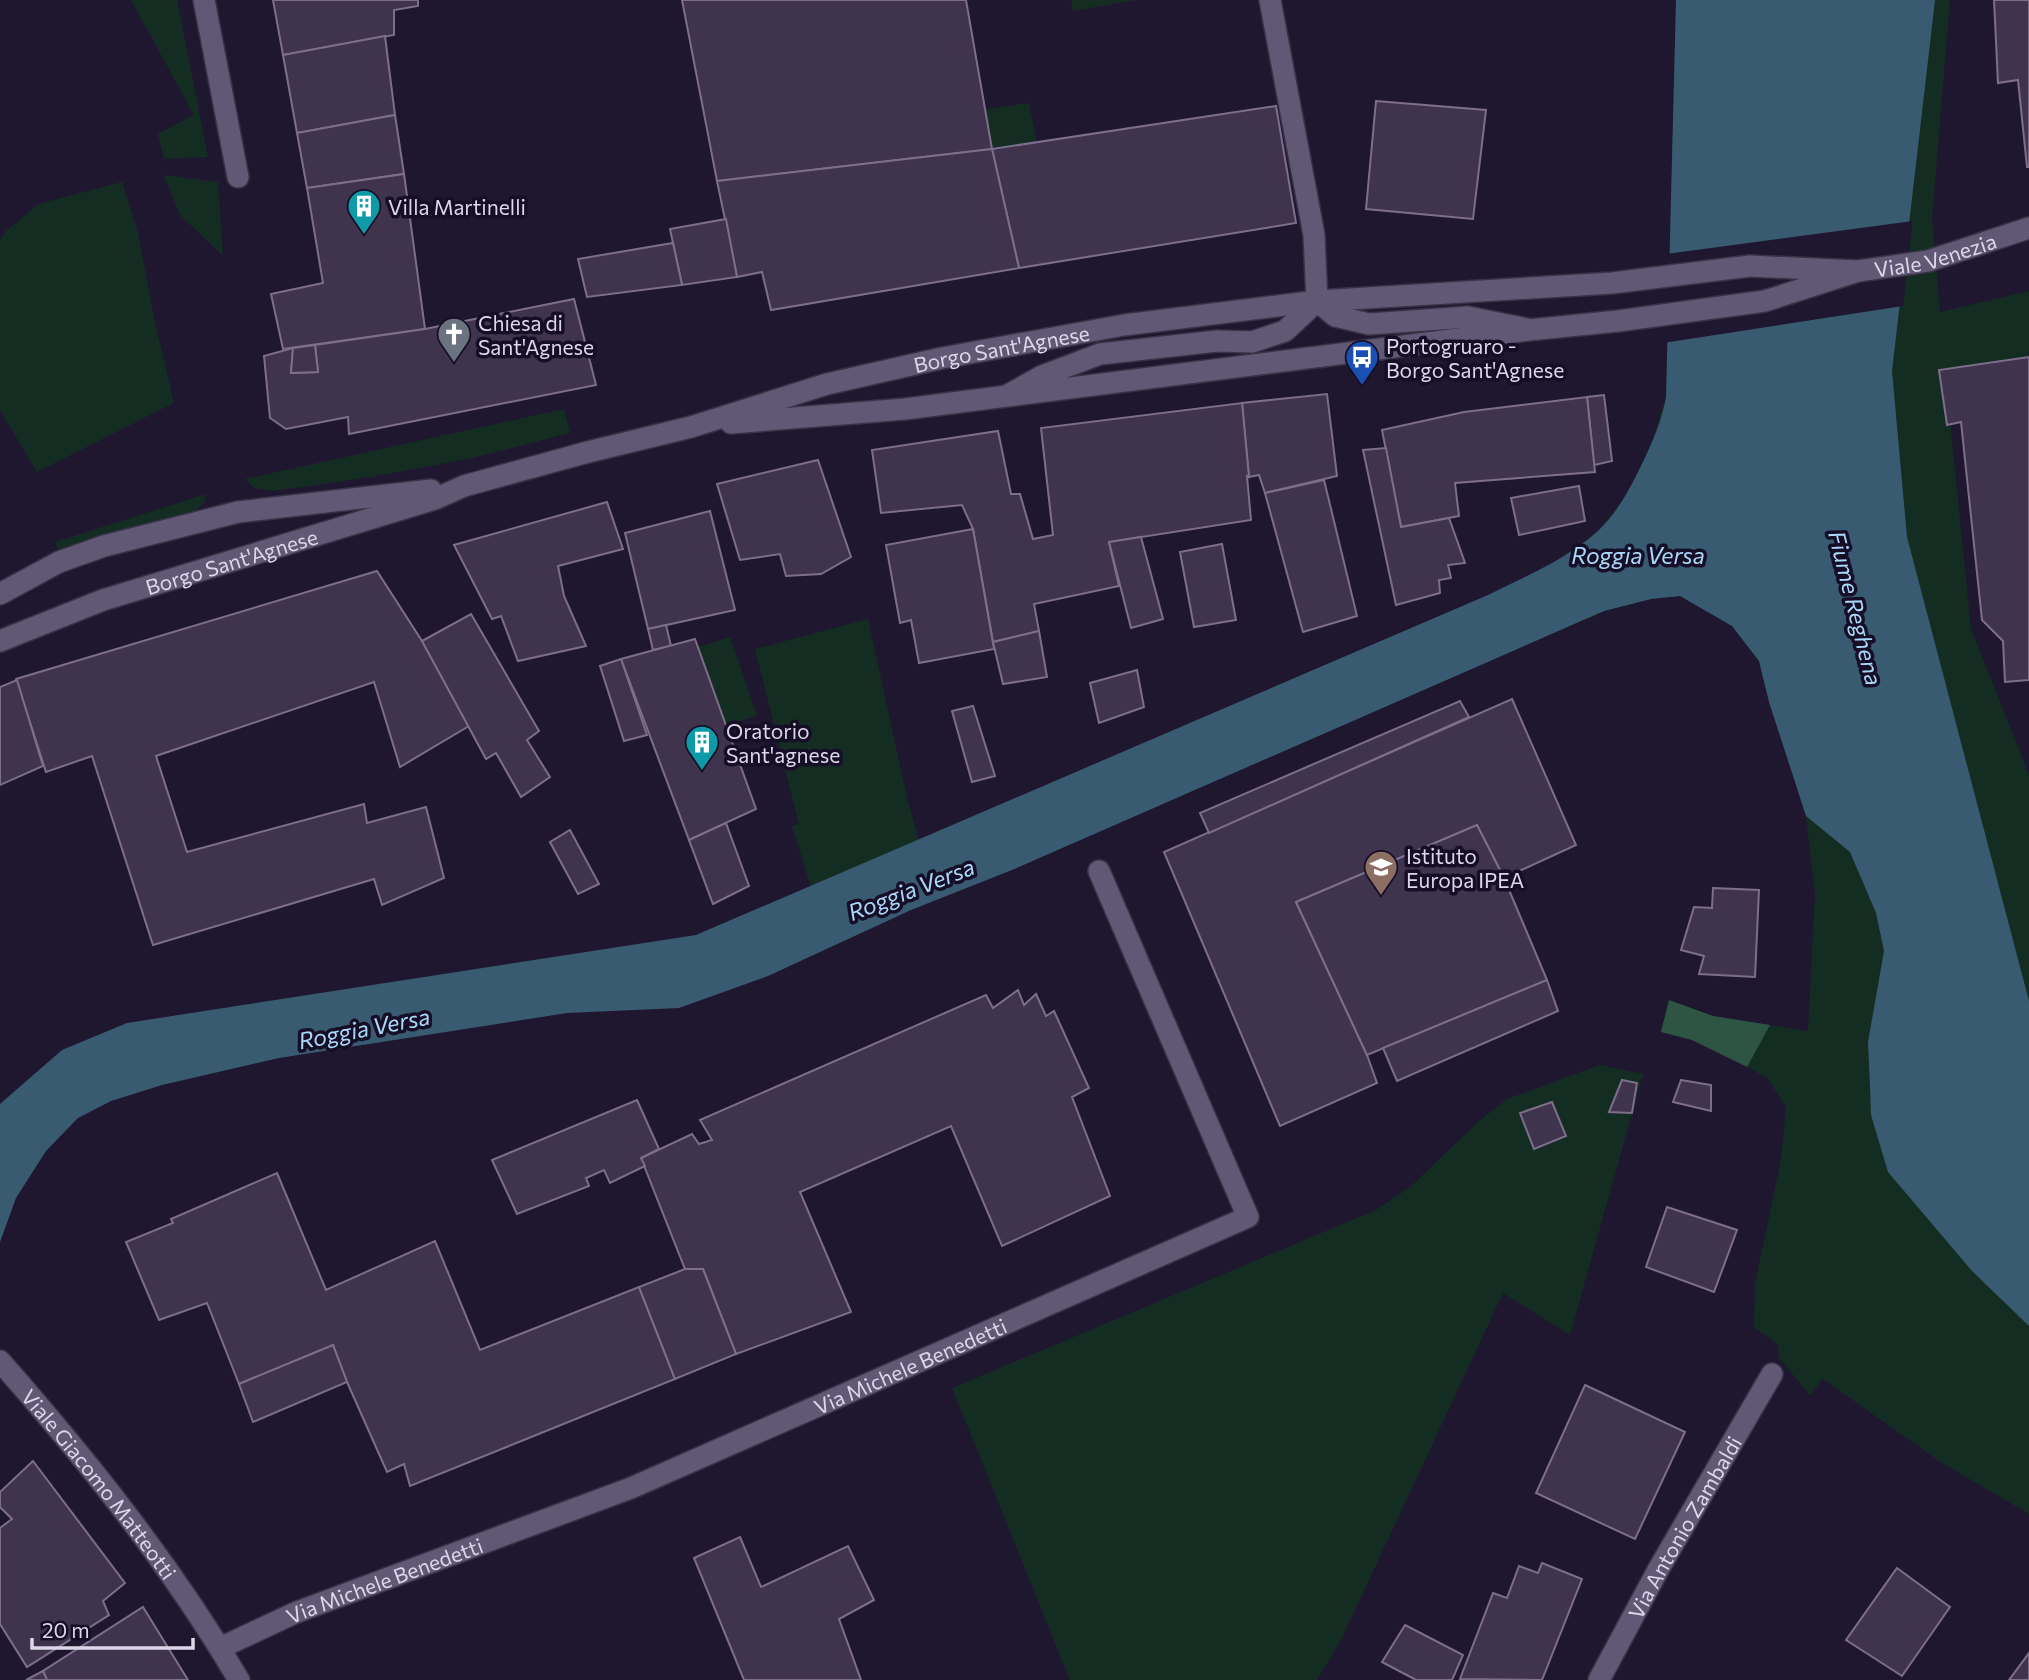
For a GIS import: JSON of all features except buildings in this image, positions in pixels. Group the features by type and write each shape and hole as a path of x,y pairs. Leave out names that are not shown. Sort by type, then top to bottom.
{"main road":[{"path":"204,0 238,177"},
{"path":"1270,0 1314,235 1317,300"},
{"name":"Viale Venezia","path":"1858,271 1928,261 2023,232"},
{"name":"Borgo Sant'Agnese","path":"0,641 103,600 422,503 464,486 691,426 827,384 942,358 1124,325 1317,300 1612,283 1750,266 1858,271"},
{"name":"Borgo Sant'Agnese","path":"691,426 905,409 1618,321 1765,301 1858,271"},
{"name":"Borgo Sant'Agnese","path":"1317,300 1335,316 1369,324 1468,317 1529,330"},
{"name":"Borgo Sant'Agnese","path":"1008,396 1042,376 1100,355 1217,341 1252,342 1285,331 1317,300"},
{"name":"Borgo Sant'Agnese","path":"0,594 59,562 104,546 238,512 464,486"},
{"name":"Via Michele Benedetti","path":"220,1648 297,1612 631,1488 1248,1217 1099,871"},
{"name":"Viale Giacomo Matteotti","path":"0,1361 64,1433 129,1516 240,1680"},
{"name":"Via Antonio Zambaldi","path":"1599,1680 1658,1570 1772,1374"}],"green space":[{"path":"131,0 177,0 208,157 164,159 158,134 194,115"},
{"path":"1071,0 1136,0 1073,11"},
{"path":"1676,0 1950,0 1932,218 1940,312 2029,291 2029,357 1945,370 1971,629 2029,775 2029,1514 1939,1461 1823,1379 1810,1395 1779,1358 1778,1345 1754,1327 1755,1284 1781,1159 1786,1107 1768,1079 1731,1057 1692,1040 1661,1032 1669,1000 1713,1016 1808,1031 1815,895 1806,816 1759,661 1732,626 1680,596 1651,599 1604,611 1589,619 1551,564 1598,532 1629,491 1651,445 1666,397"},
{"path":"1029,103 1037,143 992,149 985,109"},
{"path":"164,175 218,182 223,256 180,215"},
{"path":"122,182 138,233 174,403 37,472 0,410 0,240 7,230 39,204"},
{"path":"564,409 570,433 473,458 274,491 254,488 245,479"},
{"path":"206,494 204,503 194,511 59,553 55,542"},
{"path":"868,619 908,802 919,840 811,887 792,826 799,824 755,649"},
{"path":"730,637 757,716 724,726 698,647"},
{"path":"1669,1000 1713,1016 1770,1025 1747,1067 1692,1040 1661,1032"},
{"path":"1600,1065 1643,1074 1570,1335 1503,1293 1341,1640 1317,1680 1070,1680 952,1388 1376,1210 1410,1187 1479,1121 1507,1099"}],"water":[{"path":"1676,0 1935,0 1892,371 1907,537 2029,1001 2029,1326 1972,1271 1888,1172 1871,1115 1868,1042 1884,951 1876,913 1850,852 1806,816 1769,702 1759,661 1732,626 1680,596 1651,599 1604,611 1012,870 911,910 768,976 679,1008 567,1013 279,1058 162,1085 111,1101 78,1118 46,1151 16,1198 0,1242 0,1104 62,1050 127,1023 696,935 1488,595 1574,550 1613,515 1629,489 1654,438 1666,397"}],"pier":[{"path":"1913,221 1903,306 1663,343 1666,254"}],"place":[{"name":"Villa Martinelli","path":"364,236"},
{"name":"Chiesa di Sant'Agnese","path":"454,364"},
{"name":"Portogruaro - Borgo Sant'Agnese","path":"1362,387"},
{"name":"Oratorio Sant'agnese","path":"702,772"},
{"name":"Istituto Europa IPEA","path":"1381,897"}],"water label":[{"name":"Roggia Versa","path":"1638,555"},
{"name":"Fiume Reghena","path":"1856,608"},
{"name":"Roggia Versa","path":"911,889"},
{"name":"Roggia Versa","path":"364,1028"}]}
